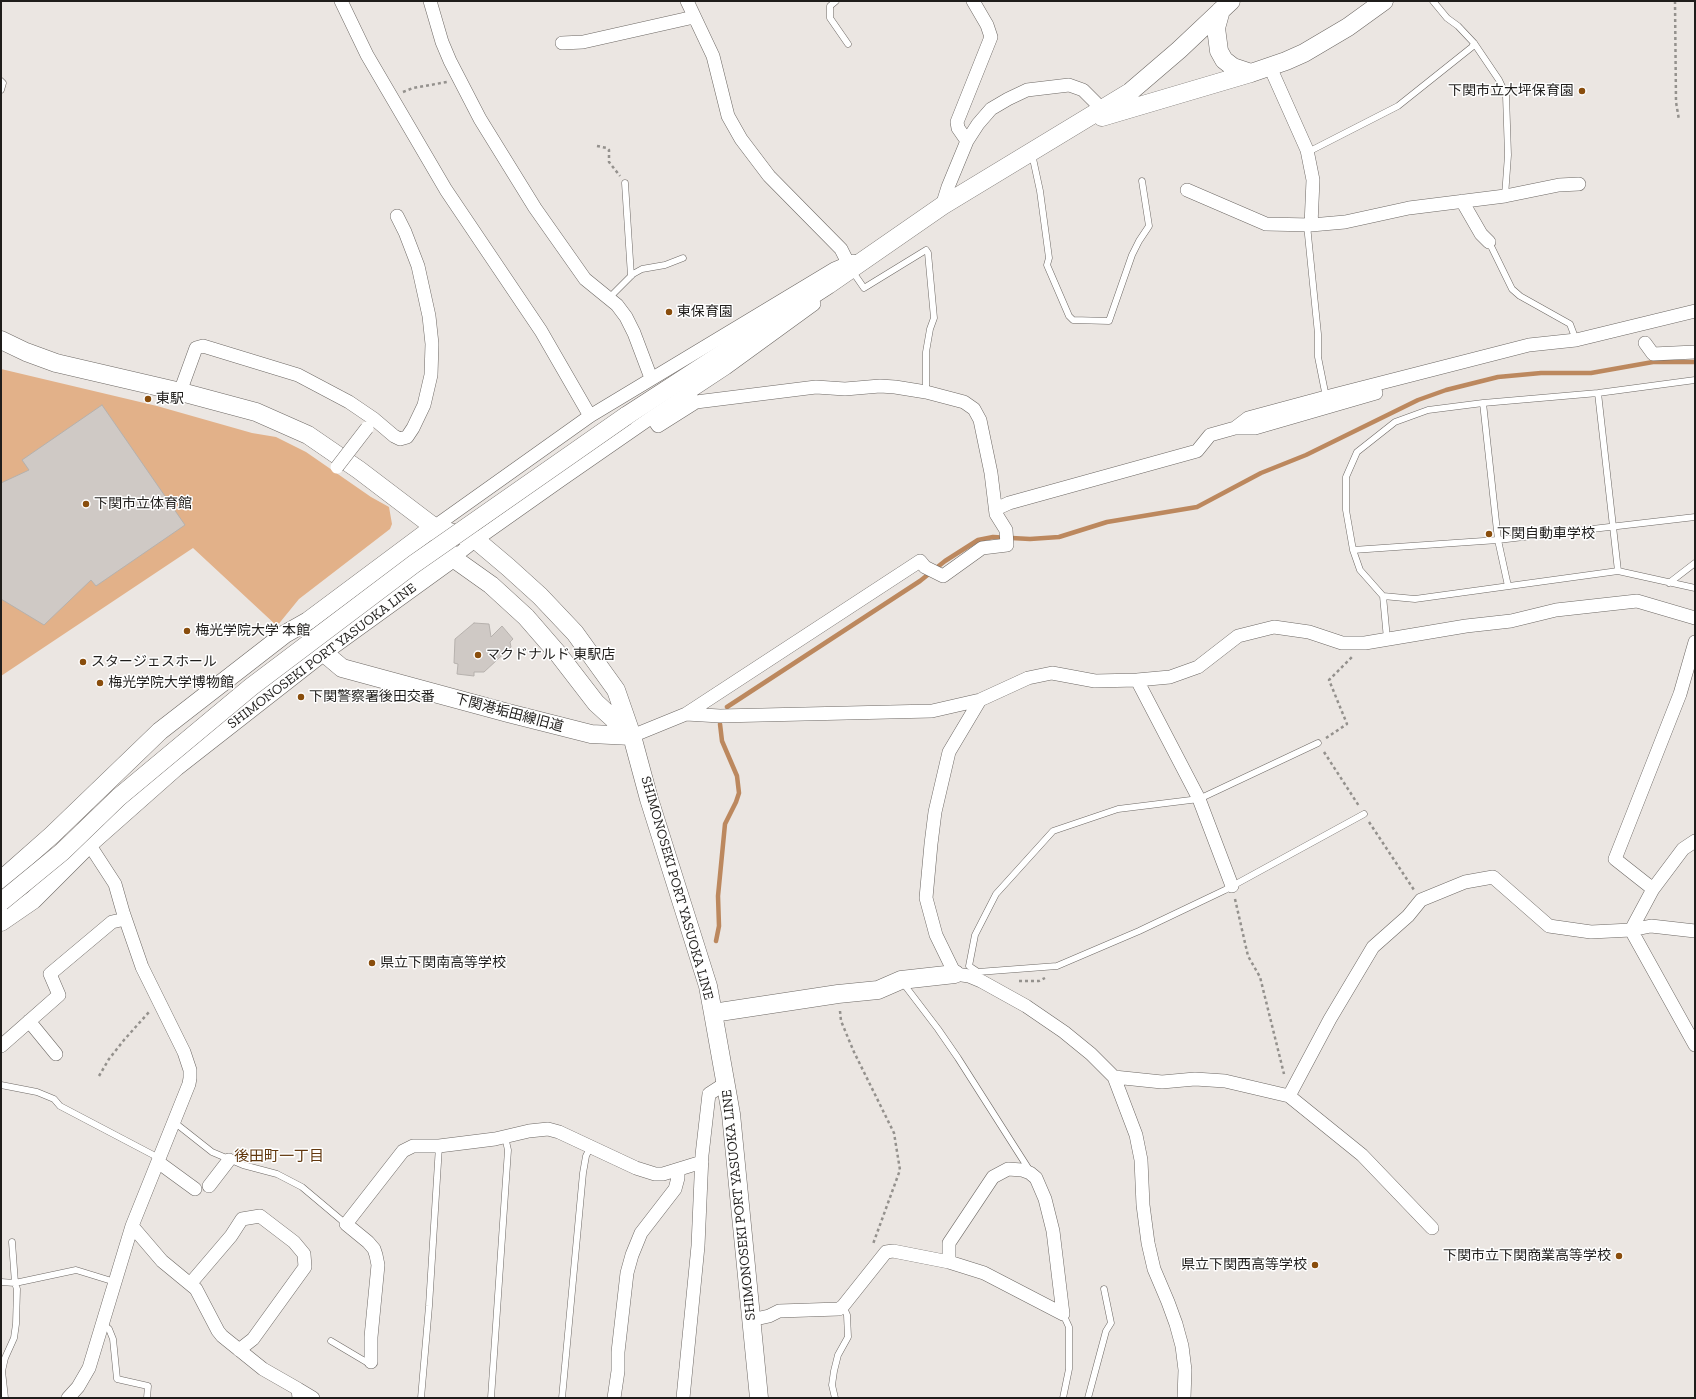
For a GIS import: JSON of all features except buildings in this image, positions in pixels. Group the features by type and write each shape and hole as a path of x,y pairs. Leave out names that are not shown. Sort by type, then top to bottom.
{"street":[{"path":"341,1 366,55 446,190 541,331 590,416"},
{"path":"430,1 442,42 459,80 496,146 563,249 585,279 593,287 610,298 626,317 634,333 651,378"},
{"path":"687,1 713,56 728,116 741,139 768,176 841,249 848,263"},
{"path":"967,141 958,128 957,122 991,37 987,25 973,1"},
{"path":"1078,124 1270,67 1304,53 1325,41 1384,1"},
{"path":"1226,5 1216,28 1216,43 1224,60 1233,67 1251,73"},
{"path":"1,902 62,852 142,777 251,687 414,564 626,416 828,285 942,206 1130,92 1179,50 1226,5"},
{"path":"562,43 583,42 694,17"},
{"path":"1270,67 1308,152 1313,180 1309,225"},
{"path":"942,206 948,187 967,141 978,124 991,109 1027,90 1069,85 1083,90 1102,108"},
{"path":"1187,190 1266,224 1309,225 1345,222 1409,208 1504,196 1559,185 1579,184"},
{"path":"1462,201 1481,234 1489,242"},
{"path":"180,392 196,348 203,346 298,375 342,398 370,424 400,439 406,437 413,428 424,404 431,374 431,332 425,296 411,245 397,216"},
{"path":"1,880 52,835 160,731 285,634 308,621 434,527 590,416 834,269 899,237"},
{"path":"453,558 476,540 652,417 726,368 855,275 899,237"},
{"path":"1235,428 1248,418 1326,396 1529,345 1576,340 1695,311"},
{"path":"1,340 26,352 56,363 180,392 256,412 308,435 359,470 434,527 453,558 492,585 526,616 559,655 596,703 632,736 686,714 920,561 925,567 943,576 982,548 1007,545 1006,536 996,514 991,473 980,420 974,409 964,402 926,392 880,386 845,389 816,388 696,402 658,426 652,417"},
{"path":"1645,343 1653,354 1695,352"},
{"path":"996,509 1009,503 1197,451 1210,435 1235,428 1255,428 1405,384 1403,377"},
{"path":"337,467 370,424"},
{"name":"SHIMONOSEKI PORT YASUOKA LINE","path":"434,527 476,540 540,596 575,633 616,690 632,736 649,798 708,986 735,1141 759,1398"},
{"name":"SHIMONOSEKI PORT YASUOKA LINE","path":"1,922 33,900 89,844 176,767 323,652 453,558"},
{"path":"686,714 720,716 932,711 980,700 1028,678 1052,673 1095,681 1137,680 1170,677 1198,667 1238,636 1274,627 1309,632 1342,643 1365,643 1466,626 1511,621 1556,610 1637,601 1695,618"},
{"path":"1652,889 1614,859 1680,694 1695,642"},
{"name":"下関港垢田線旧道","path":"323,652 342,668 592,734 632,736"},
{"path":"1137,680 1199,800 1232,886"},
{"path":"955,974 936,935 926,898 935,812 950,752 980,700"},
{"path":"1631,930 1652,889 1683,849 1695,841"},
{"path":"68,1398 78,1387 89,1368 132,1226 189,1084 190,1070 184,1052 142,967 125,919 115,884 89,844"},
{"path":"1289,1096 1330,1019 1373,947 1408,916 1421,900 1465,882 1493,877 1549,926 1591,932 1631,930 1651,926 1695,931"},
{"path":"1,1046 59,995 50,974 112,922 125,919"},
{"path":"1631,930 1695,1045"},
{"path":"713,1013 838,994 878,990 901,980 955,974 969,976 981,981 1064,1032 1091,1054 1114,1077 1136,1135 1141,1160 1143,1205 1148,1243 1154,1269 1176,1324 1182,1346 1185,1370 1184,1398"},
{"path":"29,1021 56,1054"},
{"path":"1114,1077 1162,1082 1195,1079 1225,1081 1289,1096 1362,1155 1432,1228"},
{"path":"683,1398 698,1246 702,1156 709,1094 726,1083"},
{"path":"370,1362 378,1266 374,1249 368,1242 346,1224 403,1151 413,1146 439,1146 505,1137 529,1130 548,1129 559,1132 591,1146 646,1172 663,1174 678,1171 702,1162"},
{"path":"158,1160 195,1189"},
{"path":"209,1186 229,1160"},
{"path":"949,1262 949,1243 993,1177 1008,1169 1022,1170 1030,1173 1036,1178 1045,1200 1053,1231 1063,1314"},
{"path":"614,1398 627,1273 632,1254 641,1233 675,1189 678,1171"},
{"path":"190,1284 231,1236 242,1219 260,1216 294,1242 304,1254 305,1267 253,1339 239,1350"},
{"path":"132,1226 162,1261 196,1289 218,1331 263,1369 298,1394 313,1398"},
{"path":"751,1320 769,1316 779,1311 839,1309 879,1263 886,1252 893,1251 949,1262 984,1273 1063,1314"}],"lane":[{"path":"836,1 830,6 830,18 848,44"},
{"path":"1433,1 1446,18 1458,26 1474,43 1506,95 1508,155 1504,196"},
{"path":"1308,152 1398,106 1466,52 1474,43"},
{"path":"1,81 3,83 1,90"},
{"path":"1031,151 1040,191 1049,258 1047,264 1069,316 1073,320 1109,321 1132,255 1149,226 1142,181"},
{"path":"624,183 631,276"},
{"path":"1309,225 1318,334 1318,356 1326,396"},
{"path":"1489,242 1512,289 1520,296 1570,324 1576,340"},
{"path":"855,275 864,288 926,250 928,253 934,318 930,329 926,352 926,392"},
{"path":"610,298 631,276 642,269 665,265 683,258"},
{"path":"1387,639 1383,596 1360,570 1353,550 1346,510 1346,477 1357,452 1395,422 1428,410 1483,403 1598,393 1695,380"},
{"path":"1598,393 1618,571"},
{"path":"1483,403 1498,540 1508,586"},
{"path":"1353,550 1498,540 1695,517"},
{"path":"1669,583 1695,562"},
{"path":"1383,596 1415,599 1618,571 1695,588"},
{"path":"1318,743 1199,800 1118,809 1054,831 996,894 974,935 969,966 978,972 1057,966 1139,931 1232,886 1364,814"},
{"path":"901,980 950,1046 1030,1173"},
{"path":"1,1085 37,1092 54,1099 60,1106 158,1160"},
{"path":"174,1122 212,1152 229,1160 277,1174 302,1187 346,1224"},
{"path":"490,1398 508,1150 505,1137"},
{"path":"421,1398 430,1298 439,1146"},
{"path":"562,1398 582,1189 586,1156 591,1146"},
{"path":"5,1398 2,1371 5,1358 14,1338 17,1289 15,1283 12,1242"},
{"path":"1,1282 15,1283 76,1270 116,1282"},
{"path":"1088,1398 1106,1331 1110,1323 1104,1290"},
{"path":"835,1398 832,1385 834,1371 838,1355 848,1337 847,1315 843,1306"},
{"path":"1063,1314 1068,1327 1069,1346 1068,1369 1063,1398"},
{"path":"103,1324 109,1329 111,1334 117,1379 148,1386 147,1398"},
{"path":"331,1341 368,1363 370,1362"}],"path":[{"path":"1675,1 1676,102 1679,120"},
{"path":"393,99 407,90 459,80"},
{"path":"597,146 607,148 609,150 609,162 624,183"},
{"path":"1365,643 1329,680 1346,724 1318,743 1421,900"},
{"path":"1232,886 1248,956 1260,976 1289,1096"},
{"path":"838,994 842,1021 854,1052 894,1133 900,1170 870,1253 879,1263"},
{"path":"99,1076 109,1059 124,1040 160,1002"}],"shaded area":[{"path":"1,369 157,406 252,433 276,437 306,452 371,497 389,507 392,524 390,529 299,599 277,626 193,548 1,676"}],"waterway":[{"path":"727,707 920,581 945,561 978,540 993,537 1030,539 1059,537 1107,522 1197,507 1261,473 1306,455 1418,400 1446,390 1498,377 1541,373 1591,373 1653,362 1695,362"},
{"path":"716,941 719,926 718,896 725,824 739,793 737,776 722,741 720,724"}],"place":[{"name":"下関市立大坪保育園","path":"1582,91"},
{"name":"東保育園","path":"669,312"},
{"name":"東駅","path":"148,399"},
{"name":"下関市立体育館","path":"86,504"},
{"name":"下関自動車学校","path":"1489,534"},
{"name":"梅光学院大学 本館","path":"187,631"},
{"name":"マクドナルド 東駅店","path":"478,655"},
{"name":"スタージェスホール","path":"83,662"},
{"name":"梅光学院大学博物館","path":"100,683"},
{"name":"下関警察署後田交番","path":"301,697"},
{"name":"県立下関南高等学校","path":"372,963"},
{"name":"下関市立下関商業高等学校","path":"1619,1256"},
{"name":"県立下関西高等学校","path":"1315,1265"}],"district":[{"name":"後田町一丁目","path":"279,1157"}]}
